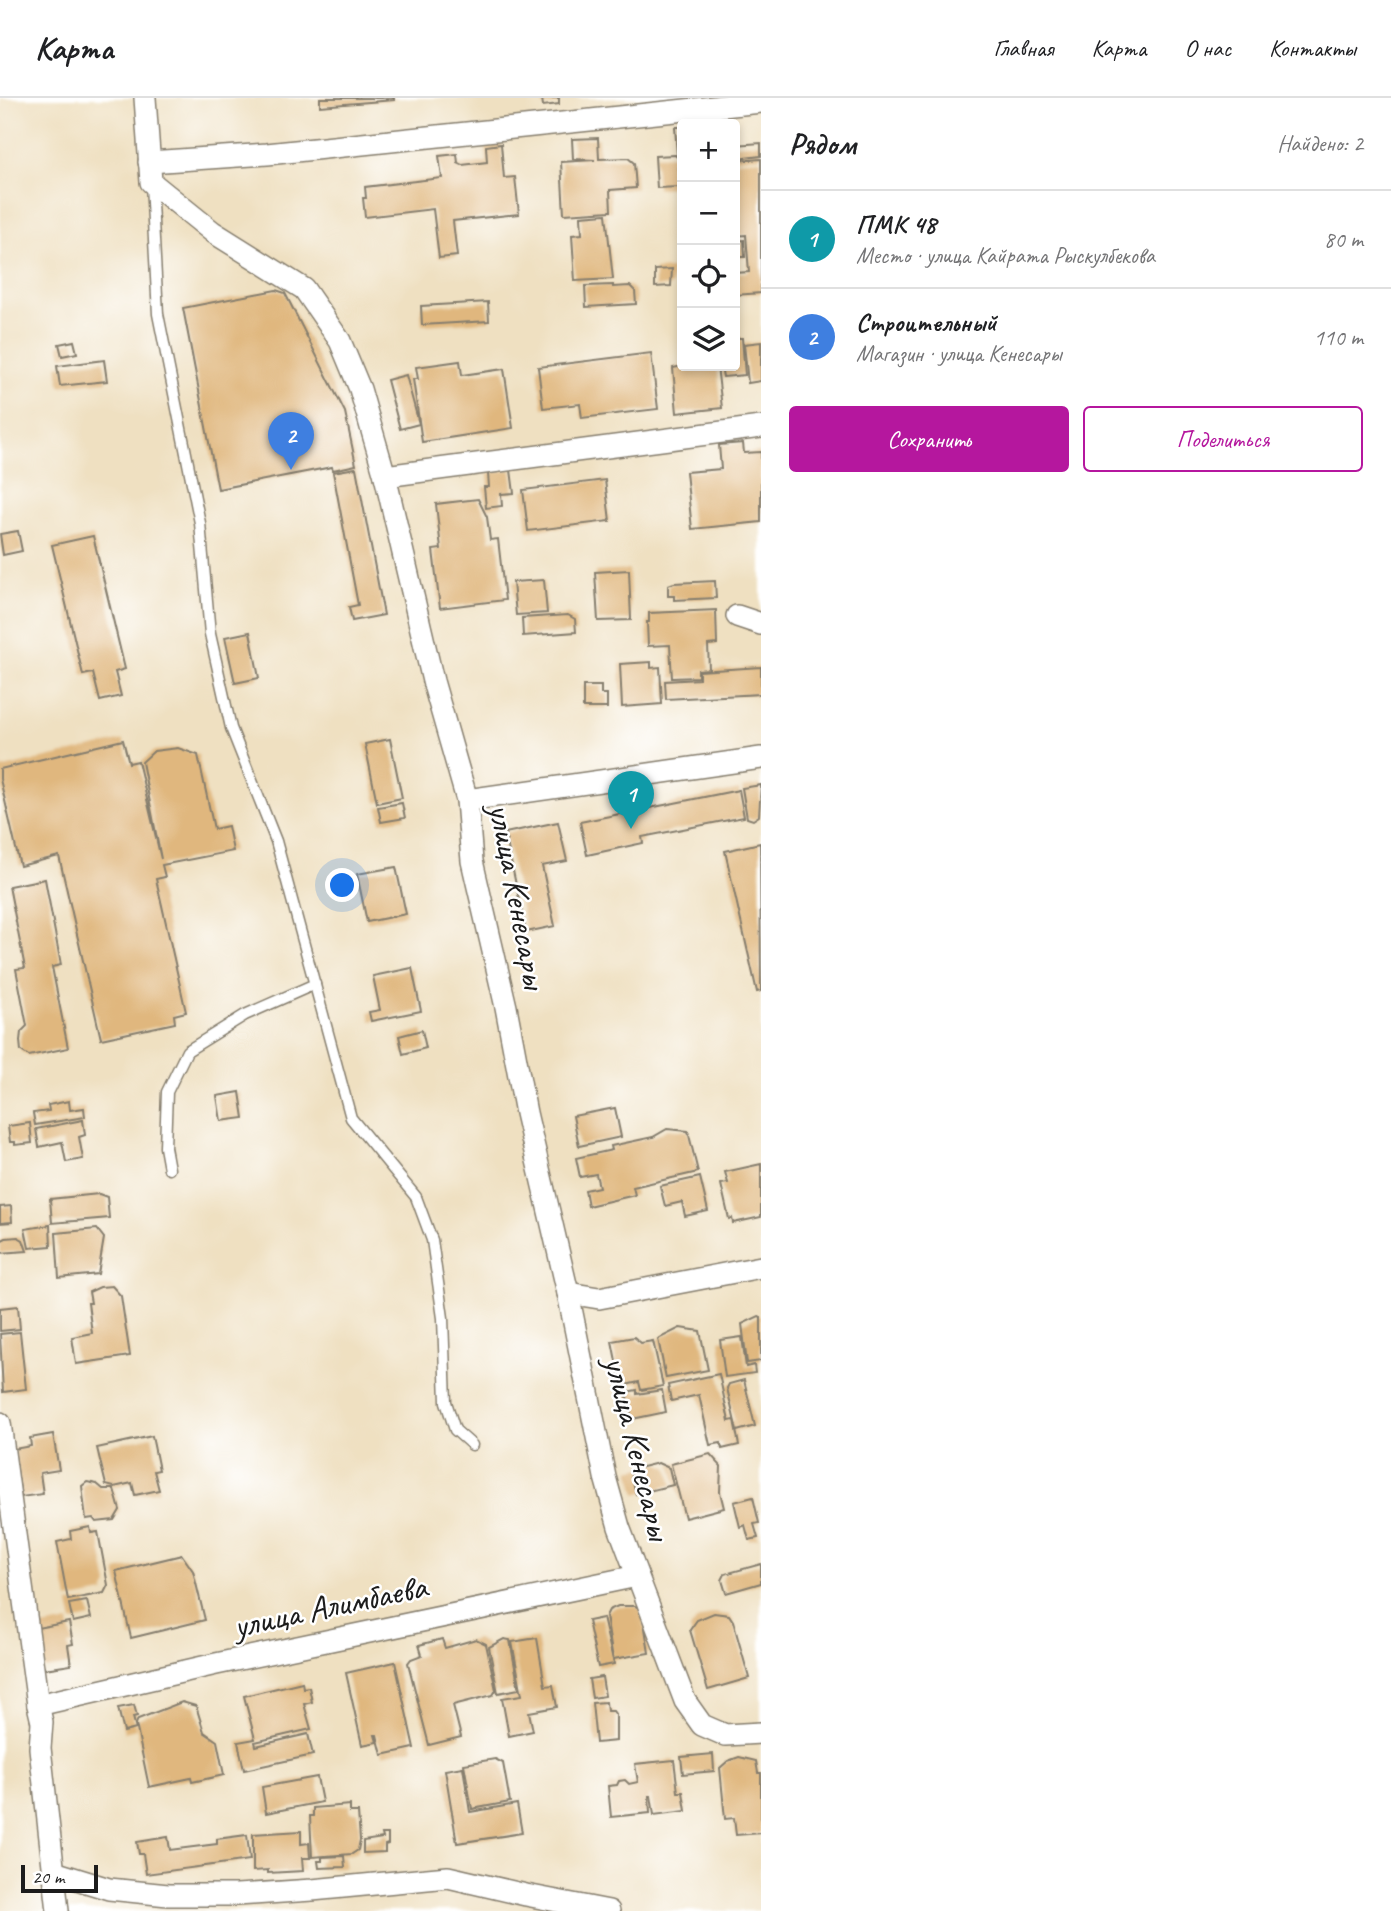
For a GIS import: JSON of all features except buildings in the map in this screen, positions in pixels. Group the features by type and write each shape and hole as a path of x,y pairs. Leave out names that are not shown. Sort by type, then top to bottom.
{"street":[{"path":"145,98 150,172 267,154 761,102"},
{"name":"улица Кенесары","path":"150,172 213,232 304,289 340,341 360,389 385,476 433,681 467,800 472,861 568,1293 605,1477 619,1527 685,1702 702,1725 725,1735 761,1733"},
{"path":"385,476 761,427"},
{"path":"737,616 761,624"},
{"path":"467,800 761,758"},
{"path":"568,1293 599,1298 761,1267"},
{"path":"0,1423 42,1722 40,1748 58,1911"},
{"name":"улица Алимбаева","path":"38,1705 216,1664 637,1576"},
{"path":"54,1872 109,1889 168,1895 237,1895 448,1877 609,1911"}],"lane":[{"path":"150,172 158,314 200,523 210,634 231,727 276,841 351,1118 416,1197 432,1240 443,1318 446,1402 455,1430 471,1445"},
{"path":"169,1169 165,1147 167,1092 187,1051 245,1015 315,984"}],"place":[{"name":"Строительный","path":"291,470"},
{"name":"ПМК 48","path":"631,829"}]}
